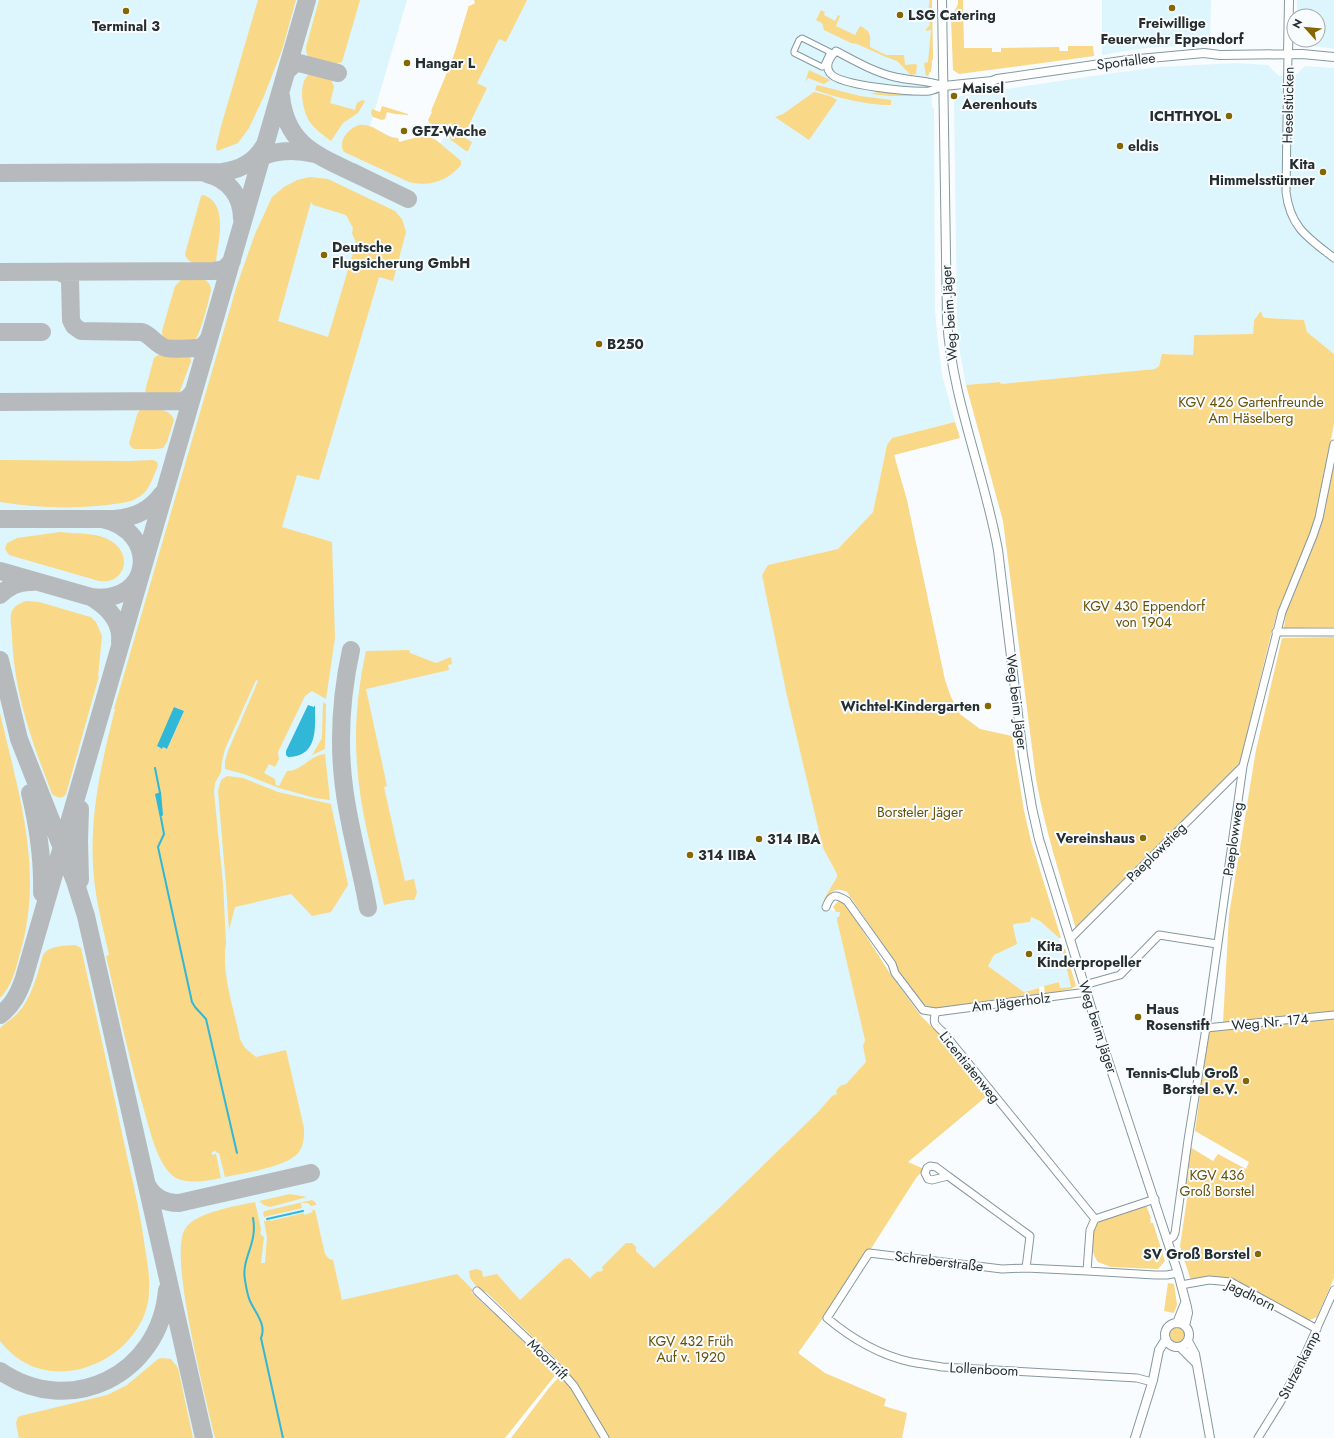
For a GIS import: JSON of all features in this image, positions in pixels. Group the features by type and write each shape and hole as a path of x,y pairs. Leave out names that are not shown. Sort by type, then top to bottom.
{"street":[{"name":"Weg beim Jäger","path":"942,0 948,344 957,390 993,522 998,550 1023,755 1039,839 1085,988 1182,1285 1188,1313 1181,1324"},
{"path":"1288,54 1289,0"},
{"path":"802,38 830,53 822,67 794,53 794,51 799,40 802,38"},
{"path":"836,51 887,75 908,80 937,83 944,86 933,90 916,91 878,88 834,77 828,70 828,63 836,51"},
{"name":"Sportallee","path":"944,86 970,84 1056,70 1156,57 1204,53 1220,55 1288,54 1334,57"},
{"name":"Heselstücken","path":"1288,54 1286,192 1288,204 1291,214 1298,226 1308,237 1334,258"},
{"name":"Paeplowweg","path":"1168,1240 1175,1234 1243,766 1282,612 1313,536 1334,444"},
{"path":"1276,632 1334,632"},
{"name":"Paeplowstieg","path":"1070,939 1243,766"},
{"name":"Licentiatenweg","path":"826,907 830,898 835,896 847,901 892,964 895,973 923,1010 936,1012 934,1018 936,1025 1095,1219"},
{"name":"Am Jägerholz","path":"936,1012 1085,988 1120,975 1159,935 1217,944"},
{"name":"Weg Nr. 174","path":"1206,1028 1334,1016"},
{"path":"948,1176 1030,1236 1026,1268"},
{"path":"1087,1271 1090,1230 1095,1219 1154,1199"},
{"name":"Schreberstraße","path":"827,1318 869,1253 1002,1269 1026,1268 1155,1275 1178,1273"},
{"name":"Jagdhorn","path":"1182,1285 1208,1280 1231,1282 1317,1329"},
{"name":"Stutzenkamp","path":"1258,1438 1289,1386 1334,1290"},
{"name":"Moortrift","path":"477,1292 562,1372 574,1386 605,1438"},
{"name":"Lollenboom","path":"827,1318 848,1336 878,1352 911,1362 942,1366 1137,1378 1152,1382"},
{"path":"1135,1438 1158,1361 1159,1350 1166,1339 1165,1333 1168,1327 1172,1324 1181,1324 1189,1332 1188,1340 1195,1354 1210,1438"},
{"path":"1166,1339 1196,1363"},
{"path":"1158,1361 1163,1354 1188,1340"}],"shaded area":[{"path":"0,0 407,0 370,126 392,137 398,138 399,142 421,136 432,138 440,143 445,136 427,124 484,0 932,0 933,59 929,75 931,79 932,108 934,108 935,311 942,375 955,422 892,438 887,445 873,512 838,549 768,565 823,848 837,874 837,877 824,899 823,904 830,910 840,912 839,917 865,1040 863,1046 866,1062 835,1096 832,1096 818,1112 654,1269 636,1250 600,1272 598,1271 591,1279 571,1258 564,1259 520,1301 486,1291 470,1292 289,1438 0,1438"},
{"path":"1102,0 1211,0 1210,44 1145,48 1102,55"},
{"path":"1297,0 1334,0 1334,49 1326,48 1326,8 1297,8"},
{"path":"1236,63 1268,65 1279,76 1295,76 1305,66 1334,68 1334,354 1307,332 1304,320 1263,318 1261,311 1254,320 1253,334 1194,335 1193,355 1163,354 1159,366 1155,369 1001,384 1000,382 966,385 959,347 957,318 954,101 960,96 1158,67"},
{"name":"Kita Kinderpropeller","path":"1031,917 1040,921 1059,938 1071,987 1059,988 1058,982 1024,992 988,966 1014,924 1030,922"}],"green space":[{"path":"258,0 296,0 282,50 264,96 249,128 238,143 217,151 216,147 222,123"},
{"path":"319,0 360,0 342,62 330,63 320,61 311,58 307,54 306,47"},
{"path":"474,0 527,0 506,42 499,39 477,83 487,88 463,137 472,142 468,151 466,151 451,140 449,135 428,120 453,58 469,5 470,6 475,3"},
{"path":"930,0 932,0 933,59 931,72 929,72 929,75 926,76 924,63 928,62 931,30 926,31 926,29 930,25 928,12"},
{"path":"958,0 963,0 964,48 992,48 992,52 1001,52 1001,48 1059,47 1060,51 1068,51 1068,46 1093,46 1094,56 959,74 953,70 951,18 958,4"},
{"path":"821,10 825,12 824,15 835,21 838,15 840,16 836,26 855,35 860,26 867,30 870,34 870,47 886,55 904,55 905,65 917,65 916,74 911,75 897,61 857,44 851,43 824,30 822,23 816,20"},
{"path":"809,70 830,80 824,84 808,78 805,82"},
{"path":"309,74 331,79 334,87 330,103 355,110 357,103 362,100 365,101 358,113 343,123 331,141 318,131 308,119 304,109 302,89 303,83"},
{"path":"817,85 860,96 891,100 891,105 872,104 843,98 815,90"},
{"path":"814,92 830,96 837,100 809,140 775,117 783,114"},
{"path":"879,92 909,94 914,96 870,94"},
{"path":"382,106 408,115 387,112 385,119 382,120 373,117 371,113 372,109 380,112"},
{"path":"359,125 375,128 393,138 398,138 399,142 418,137 431,138 436,140 461,161 461,165 456,171 438,181 424,184 409,182 344,152 342,148 343,139 351,129"},
{"path":"310,177 328,179 395,211 402,219 406,232 393,281 379,277 319,480 297,475 282,527 332,542 335,638 326,699 312,691 305,696 278,752 279,759 275,767 269,764 264,773 275,779 276,785 279,786 287,771 297,768 315,757 325,754 330,800 315,798 279,788 244,774 225,769 225,761 228,751 258,681 256,680 225,749 221,772 215,783 214,792 223,884 226,943 225,967 240,1039 245,1048 256,1057 286,1050 304,1128 304,1138 299,1152 285,1162 265,1169 225,1177 219,1153 216,1151 212,1152 212,1155 216,1154 221,1178 203,1181 183,1181 173,1176 167,1170 158,1155 133,1072 106,956 109,955 96,895 93,864 96,797 114,709 237,285 255,234 272,197 284,187 297,180","holes":["311,202 313,205 346,215 353,228 352,233 356,243 328,337 278,321","175,707 184,711 167,749 163,747 162,749 158,747"]},
{"path":"203,195 211,199 216,206 220,224 216,261 215,263 206,265 189,261 185,254 201,196"},
{"path":"182,279 204,280 208,282 211,290 199,333 194,341 185,343 166,342 163,340 162,331 175,286"},
{"name":"KGV 430 Eppendorf von 1904","path":"1261,311 1263,317 1266,318 1304,320 1307,332 1334,354 1334,424 1317,515 1278,610 1240,763 1076,929 1044,817 1036,779 1003,521 966,385 1000,382 1001,384 1155,369 1159,366 1162,354 1193,355 1194,335 1253,334 1254,320"},
{"path":"184,353 190,356 191,361 180,391 178,393 149,395 145,391 154,358 160,354"},
{"path":"144,407 166,411 174,420 167,442 163,448 134,449 129,443 137,415"},
{"name":"Borsteler Jäger","path":"955,422 960,438 894,455 907,500 945,680 951,697 960,714 980,729 1012,736 1024,811 1031,841 1061,938 1059,938 1040,921 1031,917 1030,922 1014,924 1013,926 1017,944 994,955 988,966 1024,992 1039,988 1040,994 926,1010 900,976 896,964 847,892 837,890 829,894 825,900 824,899 837,877 837,874 823,848 787,696 762,575 768,565 838,549 873,512 887,445 892,438"},
{"path":"0,460 153,460 157,462 158,466 144,493 131,501 94,506 27,506 0,502"},
{"path":"1334,460 1334,627 1284,628 1286,613 1316,536"},
{"path":"60,532 99,536 111,541 118,547 124,561 120,574 108,581 99,581 9,555 5,549 7,543 17,538"},
{"path":"26,601 39,602 91,617 96,622 102,636 99,676 66,794 62,797 52,794 25,717 16,678 13,657 11,617 12,611 15,607"},
{"path":"1334,637 1334,1012 1223,1023 1229,915 1256,750 1282,638"},
{"path":"409,650 410,653 436,663 451,657 452,664 448,665 449,670 366,689 387,786 384,787 405,881 414,879 417,893 414,900 406,900 384,905 361,800 356,750 357,707 366,651"},
{"path":"323,702 326,704 325,749 312,755 322,738"},
{"path":"0,713 15,774 26,834 30,895 26,926 16,968 10,984 0,998"},
{"path":"227,776 243,778 278,792 331,804 348,885 331,912 312,916 291,894 235,907 229,930 218,791 221,780"},
{"name":"KGV 432 Früh Auf v. 1920","path":"839,900 843,900 891,975 921,1016 941,1036 988,1095 908,1162 924,1169 916,1178 856,1272 798,1353 825,1373 886,1399 884,1406 907,1413 902,1438 511,1438 549,1388 566,1369 486,1292 480,1291 470,1278 469,1271 476,1269 482,1271 483,1277 497,1274 520,1300 564,1259 570,1258 591,1279 591,1277 598,1271 600,1272 603,1270 602,1267 626,1243 632,1243 636,1247 636,1251 654,1268 715,1212 818,1112 832,1096 837,1094 836,1091 840,1086 846,1084 866,1062 863,1046 865,1040 837,920 840,912 836,912 833,907"},
{"path":"75,945 81,948 135,1193 142,1226 149,1275 149,1288 148,1302 138,1328 119,1349 96,1364 69,1371 49,1371 39,1369 22,1361 7,1349 0,1341 0,1028 17,1014 27,1001 43,955 49,949"},
{"path":"1062,949 1065,949 1076,986 1071,989 1045,994 1044,986 1059,982 1060,988 1071,987"},
{"name":"KGV 436 Groß Borstel","path":"1334,1018 1334,1278 1317,1317 1307,1321 1232,1280 1191,1281 1180,1246 1188,1192 1185,1190 1190,1147 1213,1161 1218,1154 1246,1169 1249,1162 1195,1131 1209,1031"},
{"path":"290,1194 307,1197 270,1207 259,1201"},
{"path":"312,1200 316,1203 316,1205 311,1206 308,1203 301,1203 302,1208 264,1217 263,1213 265,1211"},
{"path":"255,1202 261,1229 260,1234 264,1237 261,1263 265,1263 267,1237 264,1221 304,1213 304,1215 313,1212 312,1210 315,1210 325,1254 329,1259 333,1260 342,1300 457,1274 475,1292 471,1292 557,1373 505,1438 215,1438 185,1298 181,1268 181,1244 185,1229 190,1223 198,1218 217,1211"},
{"path":"1146,1205 1165,1261 1158,1269 1111,1267 1098,1262 1092,1246 1092,1234 1097,1223 1101,1219"},
{"path":"1168,1283 1174,1284 1177,1305 1174,1313 1164,1311"},
{"path":"1178,1327 1185,1332 1186,1335 1181,1342 1178,1343 1171,1338 1170,1335 1175,1328"},
{"path":"158,1359 171,1359 178,1368 193,1438 19,1438 16,1423 18,1417 107,1395 127,1385"}],"water":[{"path":"308,705 314,707 315,705 315,731 313,739 305,752 298,756 288,757 286,755 286,751"},
{"path":"174,707 184,711 167,749 163,747 162,749 157,746"},
{"path":"161,792 163,815 160,818 155,794"}],"waterway":[{"path":"155,768 160,793"},
{"path":"161,818 164,834 158,847 192,1002 206,1019 237,1153"},
{"path":"267,1219 303,1211"},
{"path":"253,1218 253,1236 245,1265 245,1280 249,1298 263,1328 261,1338 283,1438"}],"taxiway":[{"path":"0,1015 9,1007 15,998 24,978 307,0"},
{"path":"287,71 293,65 299,63 338,73"},
{"path":"281,96 284,112 289,125 304,145 326,159 408,199"},
{"path":"0,173 222,172 241,167 252,161 264,146"},
{"path":"254,160 269,154 284,151 299,151 315,154"},
{"path":"207,174 222,180 233,190 240,203 242,219"},
{"path":"0,272 214,271 224,269 232,261"},
{"path":"59,272 66,275 70,280 71,320 74,326 81,331 142,332 148,335 159,345 166,348 198,348 204,345 209,338"},
{"path":"0,332 42,332"},
{"path":"0,402 182,401 188,398 194,391"},
{"path":"0,519 114,519 128,517 147,509 162,494"},
{"path":"0,571 91,597 112,596 127,590 137,579 142,566 140,551 133,537 121,526 102,519"},
{"path":"0,595 14,585 23,582 32,582"},
{"path":"91,597 103,605 113,615 119,628 120,642"},
{"path":"351,650 343,701 341,736 342,770 349,817 368,908"},
{"path":"0,660 19,739 75,881 86,916 204,1438"},
{"path":"30,793 39,842 42,867 42,893"},
{"path":"80,809 80,880"},
{"path":"147,1185 150,1190 160,1199 179,1203 311,1173"},
{"path":"0,1371 27,1385 55,1391 82,1389 107,1380 130,1366 148,1345 161,1320 167,1290"}],"place":[{"name":"Freiwillige Feuerwehr Eppendorf","path":"1172,8"},
{"name":"Terminal 3","path":"126,11"},
{"name":"LSG Catering","path":"900,15"},
{"name":"Hangar L","path":"407,63"},
{"name":"Maisel Aerenhouts","path":"954,96"},
{"name":"ICHTHYOL","path":"1229,116"},
{"name":"GFZ-Wache","path":"404,131"},
{"name":"eldis","path":"1120,146"},
{"name":"Kita Himmelsstürmer","path":"1323,172"},
{"name":"Deutsche Flugsicherung GmbH","path":"324,255"},
{"name":"B250","path":"599,344"},
{"name":"Wichtel-Kindergarten","path":"988,706"},
{"name":"Vereinshaus","path":"1143,838"},
{"name":"314 IBA","path":"759,839"},
{"name":"314 IIBA","path":"690,855"},
{"name":"Kita Kinderpropeller","path":"1029,954"},
{"name":"Haus Rosenstift","path":"1138,1017"},
{"name":"Tennis-Club Groß Borstel e.V.","path":"1246,1081"},
{"name":"SV Groß Borstel","path":"1258,1254"}],"park label":[{"name":"KGV 426 Gartenfreunde Am Häselberg","path":"1251,410"}]}
